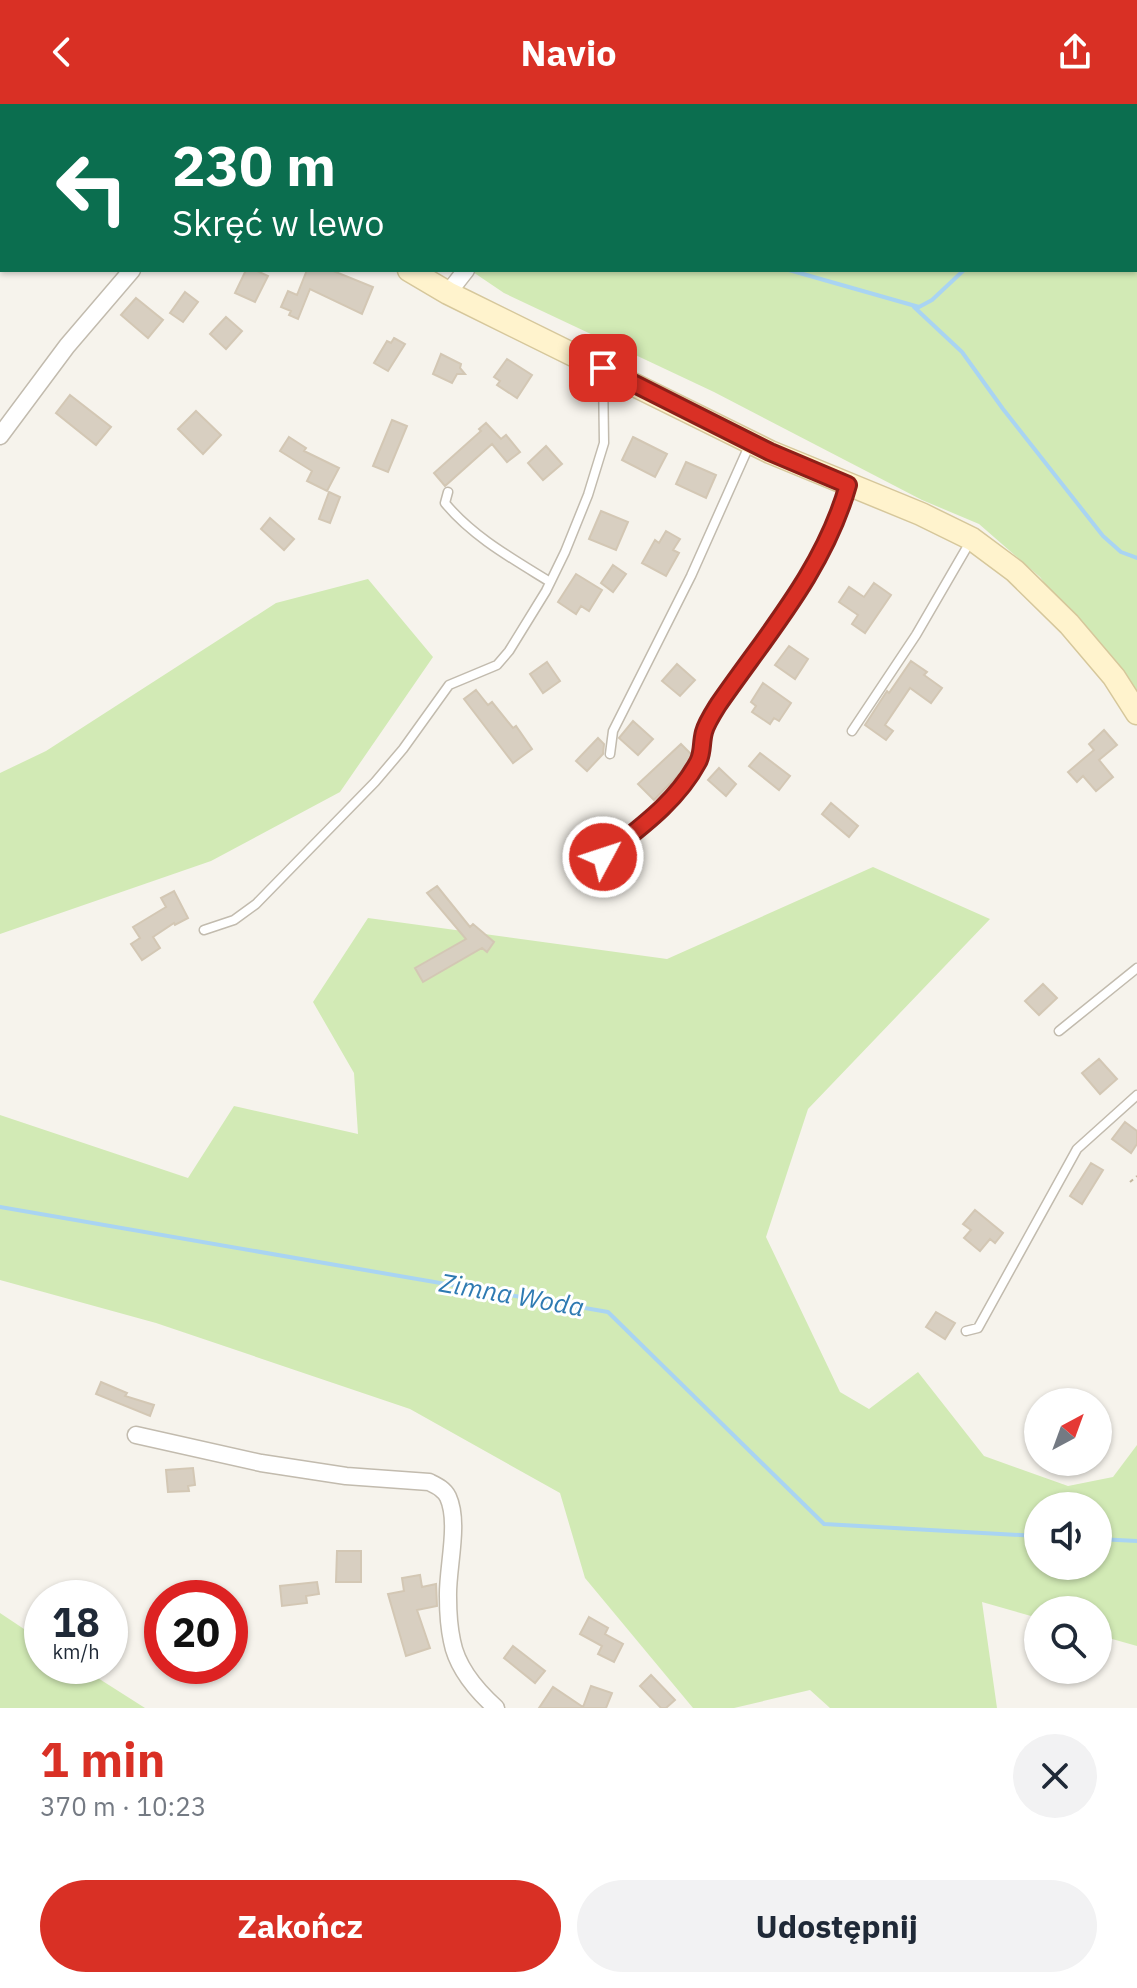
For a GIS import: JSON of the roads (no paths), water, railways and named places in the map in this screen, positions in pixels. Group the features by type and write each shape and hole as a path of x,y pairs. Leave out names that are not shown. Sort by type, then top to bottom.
{"street":[{"path":"0,436 67,346 130,272"},
{"path":"412,272 448,293 751,442 972,539 1015,571 1069,624 1114,677 1137,713"},
{"path":"448,293 464,272"},
{"path":"136,1435 261,1463 346,1476 429,1482 440,1487 447,1494 453,1510 448,1597 452,1641 457,1659 468,1677 496,1708"}],"lane":[{"path":"204,930 234,920 295,867 403,749 449,685 497,665 550,582 588,495 604,443 603,368"},
{"path":"610,754 613,731 691,576 751,442"},
{"path":"603,857 670,801 692,773 701,756 704,732 716,707 785,614 822,551 848,485"},
{"path":"448,492 445,503 456,516 497,549 550,582"},
{"path":"852,731 916,635 972,539"},
{"path":"1059,1031 1137,968"},
{"path":"966,1331 978,1328 1077,1149 1137,1095"}],"waterway":[{"path":"796,272 919,307 932,300 962,272"},
{"path":"914,307 962,352 1103,536 1121,552 1137,558"},
{"name":"Zimna Woda","path":"0,1207 608,1312 824,1524 1024,1535"},
{"name":"Zimna Woda","path":"1112,1540 1137,1541"}]}
